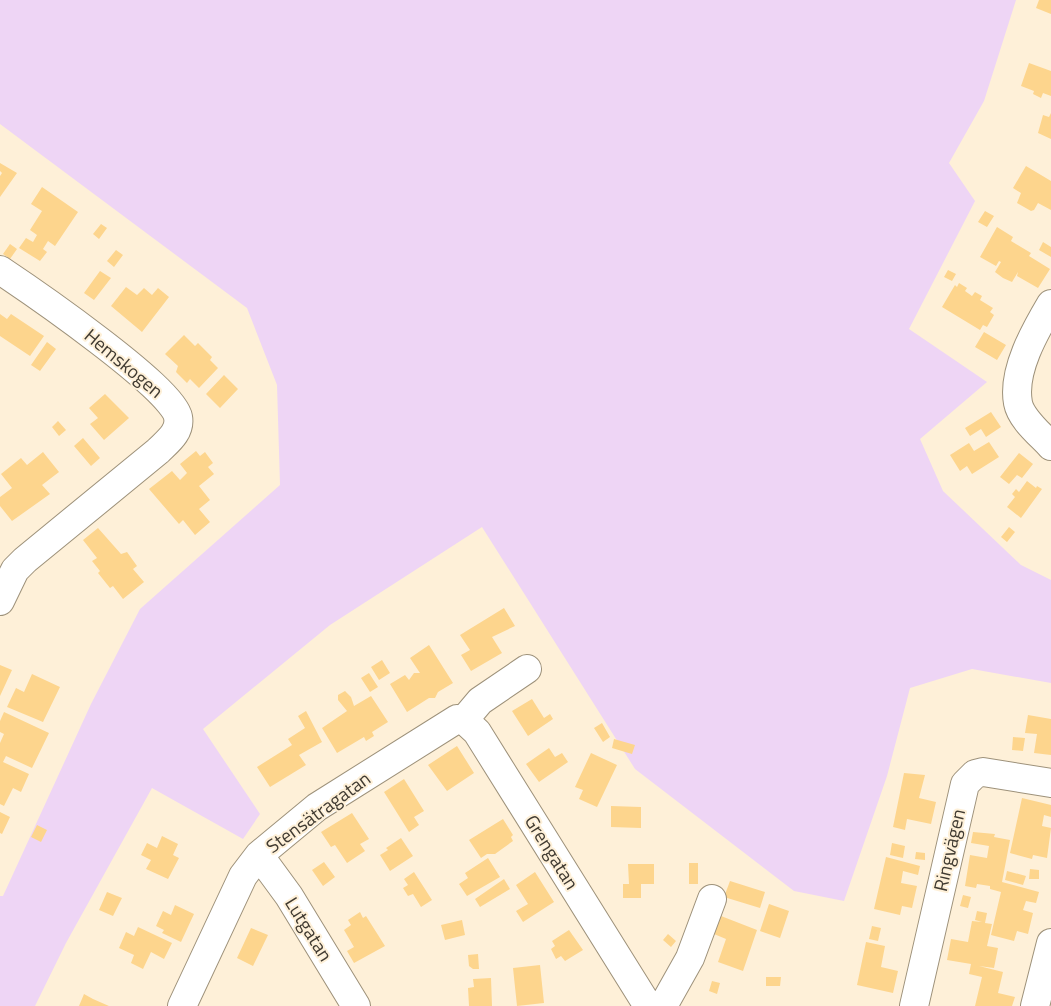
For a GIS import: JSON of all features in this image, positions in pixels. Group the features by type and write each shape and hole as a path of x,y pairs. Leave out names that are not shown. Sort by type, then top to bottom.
{"street":[{"name":"Hemskogen","path":"0,270 41,297 91,334 165,396 175,409 178,418 178,427 173,436 158,451 24,560 7,566 0,601"},
{"path":"1051,304 1020,364 1018,403 1028,421 1051,446"},
{"name":"Stensätragatan","path":"182,1006 243,876 258,855 317,807 454,723 480,701 527,669"},
{"name":"Grengatan","path":"454,723 477,732 648,1006"},
{"name":"Ringvägen","path":"914,1006 964,784 975,774 983,772 1051,783"},
{"name":"Lutgatan","path":"258,855 289,896 356,1006"},
{"path":"663,1006 690,958 712,899"},
{"path":"1035,1006 1051,943"}],"shaded area":[{"path":"0,0 1016,0 984,101 949,163 975,201 909,329 987,382 920,439 943,491 1021,565 1051,580 1051,683 972,669 910,688 887,776 844,901 794,891 635,769 482,527 330,625 203,729 260,814 243,839 152,788 66,943 35,1006 0,1006 0,896 3,896 91,704 140,609 280,485 277,385 247,308 0,124"}],"building":[{"path":"1039,0 1051,0 1051,14 1036,8"},
{"path":"1029,63 1051,71 1051,96 1043,93 1041,98 1033,94 1034,91 1021,86"},
{"path":"1051,113 1051,139 1038,133 1043,115 1049,117"},
{"path":"0,163 17,173 0,197 0,176 2,173 0,171"},
{"path":"1026,166 1051,181 1051,210 1038,203 1034,210 1031,211 1017,203 1021,193 1013,188"},
{"path":"42,187 78,212 55,246 48,241 43,249 47,252 40,261 19,248 26,238 33,242 37,235 30,230 42,211 31,204"},
{"path":"985,211 994,216 987,227 978,222"},
{"path":"101,224 107,228 99,239 93,234"},
{"path":"997,227 1013,237 1011,241 1031,253 1029,256 1050,269 1038,288 1017,276 1018,272 1012,282 1003,278 995,272 1001,262 999,261 996,266 980,257"},
{"path":"1043,242 1051,247 1051,257 1039,250"},
{"path":"10,244 17,249 10,259 3,254"},
{"path":"116,250 123,255 114,267 107,261"},
{"path":"948,270 956,274 952,281 944,277"},
{"path":"100,271 111,278 94,300 84,293"},
{"path":"959,283 967,288 965,291 972,296 975,292 982,296 980,300 993,308 990,312 994,315 987,327 983,325 980,330 942,307 955,285 957,287"},
{"path":"126,287 137,295 144,288 152,295 158,288 169,297 142,332 111,306"},
{"path":"0,314 7,319 11,314 44,336 30,356 0,336"},
{"path":"984,332 1006,345 997,360 975,347"},
{"path":"184,335 195,346 198,343 212,357 210,360 218,368 199,388 190,379 187,383 176,372 178,366 165,354"},
{"path":"47,342 56,349 40,371 31,365"},
{"path":"224,375 238,389 220,408 206,394"},
{"path":"105,394 129,418 104,440 90,424 98,418 89,408"},
{"path":"991,412 1001,427 986,437 981,429 970,436 965,428"},
{"path":"58,421 66,430 59,436 52,427"},
{"path":"83,438 100,458 91,466 74,446"},
{"path":"989,442 999,457 972,474 967,466 960,471 950,455 969,443 974,451"},
{"path":"196,451 200,456 205,452 213,463 208,467 214,474 199,486 210,500 199,509 210,522 195,535 183,520 179,524 149,489 172,471 180,480 187,473 180,464"},
{"path":"43,452 59,472 42,485 50,494 12,521 0,506 0,497 12,488 1,474 21,458 27,465"},
{"path":"1019,453 1033,464 1022,478 1017,475 1009,484 1000,477"},
{"path":"1027,481 1036,488 1037,486 1042,489 1021,518 1007,507 1015,497 1012,494 1016,489 1019,492"},
{"path":"1009,527 1015,532 1007,542 1001,537"},
{"path":"98,528 121,554 127,552 137,566 133,569 144,582 123,599 113,586 110,588 98,573 100,571 92,561 97,558 83,540"},
{"path":"504,608 515,626 492,637 502,653 471,671 461,655 470,650 460,635"},
{"path":"429,645 453,683 438,692 435,698 429,698 407,712 390,684 405,675 409,680 414,673 420,673 410,658"},
{"path":"382,660 390,673 379,680 371,667"},
{"path":"0,665 12,670 0,696"},
{"path":"369,673 378,687 370,692 361,678"},
{"path":"32,674 60,687 43,722 7,707 16,688 24,692"},
{"path":"345,691 351,697 354,706 371,696 388,722 372,732 374,736 366,741 364,737 337,753 322,728 347,711 338,700 338,695"},
{"path":"532,699 544,718 550,714 553,719 528,736 512,711"},
{"path":"306,711 322,742 299,755 306,765 270,787 257,767 292,745 288,739 305,728 298,716"},
{"path":"4,712 49,733 32,768 6,756 3,762 29,774 21,792 13,788 4,806 0,804 0,743 4,734 0,732 0,721"},
{"path":"1028,715 1051,719 1051,755 1034,753 1037,734 1025,733"},
{"path":"602,723 610,737 603,742 594,728"},
{"path":"1013,737 1025,738 1023,751 1012,750"},
{"path":"614,739 635,745 632,754 612,748"},
{"path":"457,746 474,773 447,791 428,765"},
{"path":"549,748 555,757 562,753 568,762 539,782 526,764"},
{"path":"591,753 617,765 597,807 579,799 583,790 575,787"},
{"path":"904,773 925,775 919,798 936,802 931,824 907,819 905,830 893,827"},
{"path":"404,779 424,811 414,817 419,825 409,832 384,792"},
{"path":"1022,798 1051,805 1051,817 1044,815 1042,826 1051,828 1047,858 1033,855 1032,859 1010,853"},
{"path":"611,806 641,807 641,828 611,827"},
{"path":"0,812 10,817 2,834 0,833"},
{"path":"352,813 369,839 360,844 365,851 347,863 335,845 331,847 321,832"},
{"path":"503,819 513,835 511,837 513,841 495,854 487,854 481,858 469,840"},
{"path":"37,825 47,830 41,842 31,837"},
{"path":"973,832 995,834 994,837 1010,840 1002,882 1039,892 1036,903 1026,901 1023,910 1033,913 1028,934 1017,931 1014,941 991,935 1001,892 990,889 990,886 977,884 976,888 965,886 970,855 987,858 989,846 971,843"},
{"path":"162,836 178,844 173,855 179,858 168,879 146,869 151,860 141,855 147,843 157,848"},
{"path":"401,838 413,856 390,871 380,855 388,850 386,848"},
{"path":"892,843 905,846 903,858 890,855"},
{"path":"916,852 925,853 925,860 915,859"},
{"path":"886,857 920,866 918,875 903,871 901,883 917,886 912,908 902,906 900,915 874,909"},
{"path":"488,858 500,877 467,896 459,884 468,878 465,873"},
{"path":"324,862 335,877 323,886 312,870"},
{"path":"689,863 698,863 698,884 689,884"},
{"path":"628,864 654,864 654,884 641,884 641,898 623,898 623,884 629,884"},
{"path":"1030,869 1039,870 1039,879 1029,879"},
{"path":"1007,871 1026,876 1023,885 1005,880"},
{"path":"414,872 432,900 421,907 413,894 408,896 403,888 408,885 404,879"},
{"path":"535,872 554,902 523,922 516,911 528,904 516,885"},
{"path":"504,879 510,889 480,907 475,899"},
{"path":"730,881 765,892 760,908 724,897"},
{"path":"107,892 122,898 113,916 99,910"},
{"path":"963,895 971,897 968,908 960,906"},
{"path":"769,904 789,911 780,938 760,931"},
{"path":"175,905 194,914 181,942 162,933 164,930 156,926 163,911 171,915"},
{"path":"977,911 987,913 985,923 992,924 987,946 998,948 994,968 979,966 1003,972 998,993 1015,997 1012,1006 975,1006 982,977 969,974 971,964 947,960 951,939 968,942 972,921 982,922 975,920"},
{"path":"360,912 363,918 366,916 385,946 354,963 347,951 354,947 344,930 351,925 348,920"},
{"path":"721,916 757,930 743,971 718,962 726,939 714,934"},
{"path":"462,920 465,935 445,940 441,925"},
{"path":"872,926 881,928 878,941 869,939"},
{"path":"138,927 172,943 164,959 151,952 143,969 131,963 134,955 119,948 126,932 134,936"},
{"path":"251,928 268,935 253,966 237,958"},
{"path":"569,930 583,950 565,961 561,956 556,959 551,949 555,946 552,941"},
{"path":"668,934 676,941 671,947 663,940"},
{"path":"866,942 885,946 881,967 898,971 893,993 857,985"},
{"path":"478,954 479,969 473,969 469,966 468,955"},
{"path":"540,965 544,1003 517,1006 513,968"},
{"path":"766,977 781,977 780,986 766,986"},
{"path":"491,978 492,1006 469,1006 468,988 474,987 473,979"},
{"path":"712,981 720,983 717,994 709,991"},
{"path":"84,994 93,999 109,1006 79,1006"}]}
